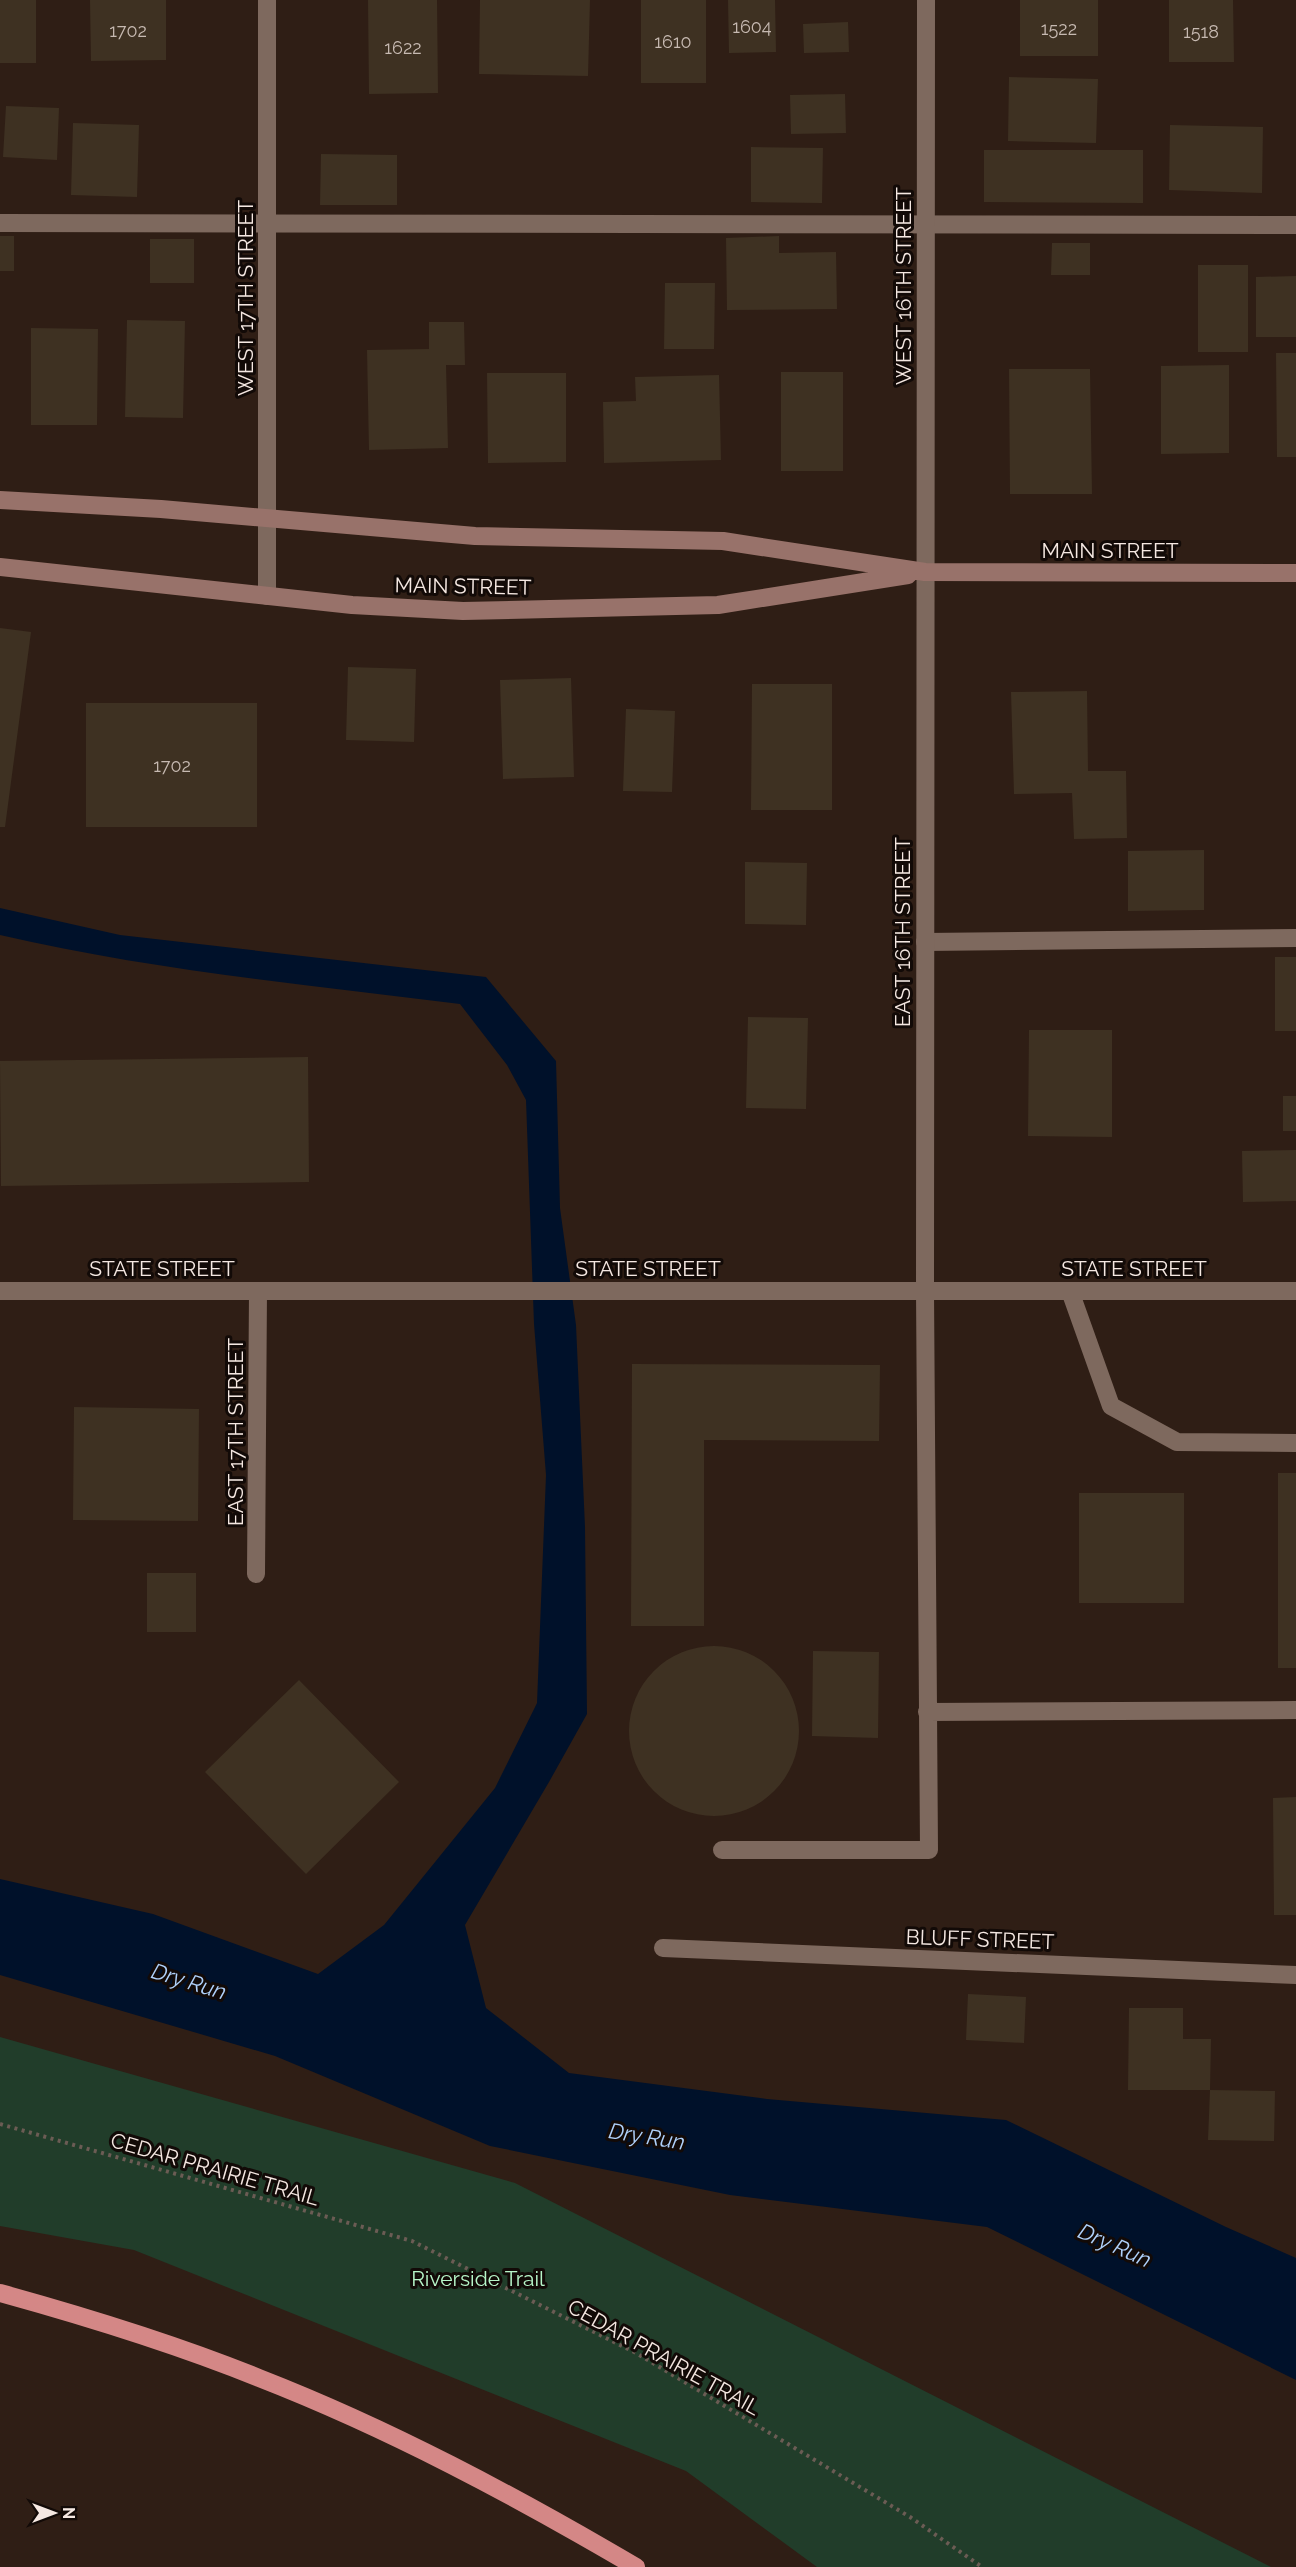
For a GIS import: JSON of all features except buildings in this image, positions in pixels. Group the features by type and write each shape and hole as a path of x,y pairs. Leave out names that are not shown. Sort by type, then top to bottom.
{"highway":[{"path":"0,2293 83,2316 259,2378 408,2444 543,2512 636,2567"}],"main road":[{"name":"MAIN STREET","path":"0,500 161,509 475,536 723,541 924,572 1296,573"},
{"name":"MAIN STREET","path":"0,567 352,605 462,611 718,605 924,572"}],"street":[{"name":"WEST 17TH STREET","path":"267,0 267,596"},
{"name":"WEST 16TH STREET","path":"924,572 926,0"},
{"path":"0,224 1296,225"},
{"name":"EAST 16TH STREET","path":"722,1850 929,1850 925,1291 924,572"},
{"path":"924,942 1296,938"},
{"name":"STATE STREET","path":"0,1291 1296,1291"},
{"name":"EAST 17TH STREET","path":"256,1574 258,1291"},
{"path":"1070,1291 1111,1406 1178,1442 1296,1443"},
{"path":"927,1712 1296,1710"},
{"name":"BLUFF STREET","path":"663,1948 1296,1975"}],"path":[{"name":"CEDAR PRAIRIE TRAIL","path":"0,2124 412,2241 636,2353 910,2517 982,2567"}],"green space":[{"name":"Riverside Trail","path":"0,2037 515,2183 1271,2567 817,2567 686,2471 134,2250 0,2226"}],"water":[{"name":"Dry Run","path":"0,908 120,935 486,977 556,1061 560,1208 576,1325 585,1527 587,1714 465,1925 486,2008 569,2073 767,2099 1006,2120 1226,2227 1296,2258 1296,2380 987,2227 730,2195 490,2146 275,2056 0,1975 0,1879 153,1914 318,1974 384,1925 495,1788 537,1703 546,1475 534,1324 526,1100 507,1065 460,1004 229,976 57,947 0,935"}]}
